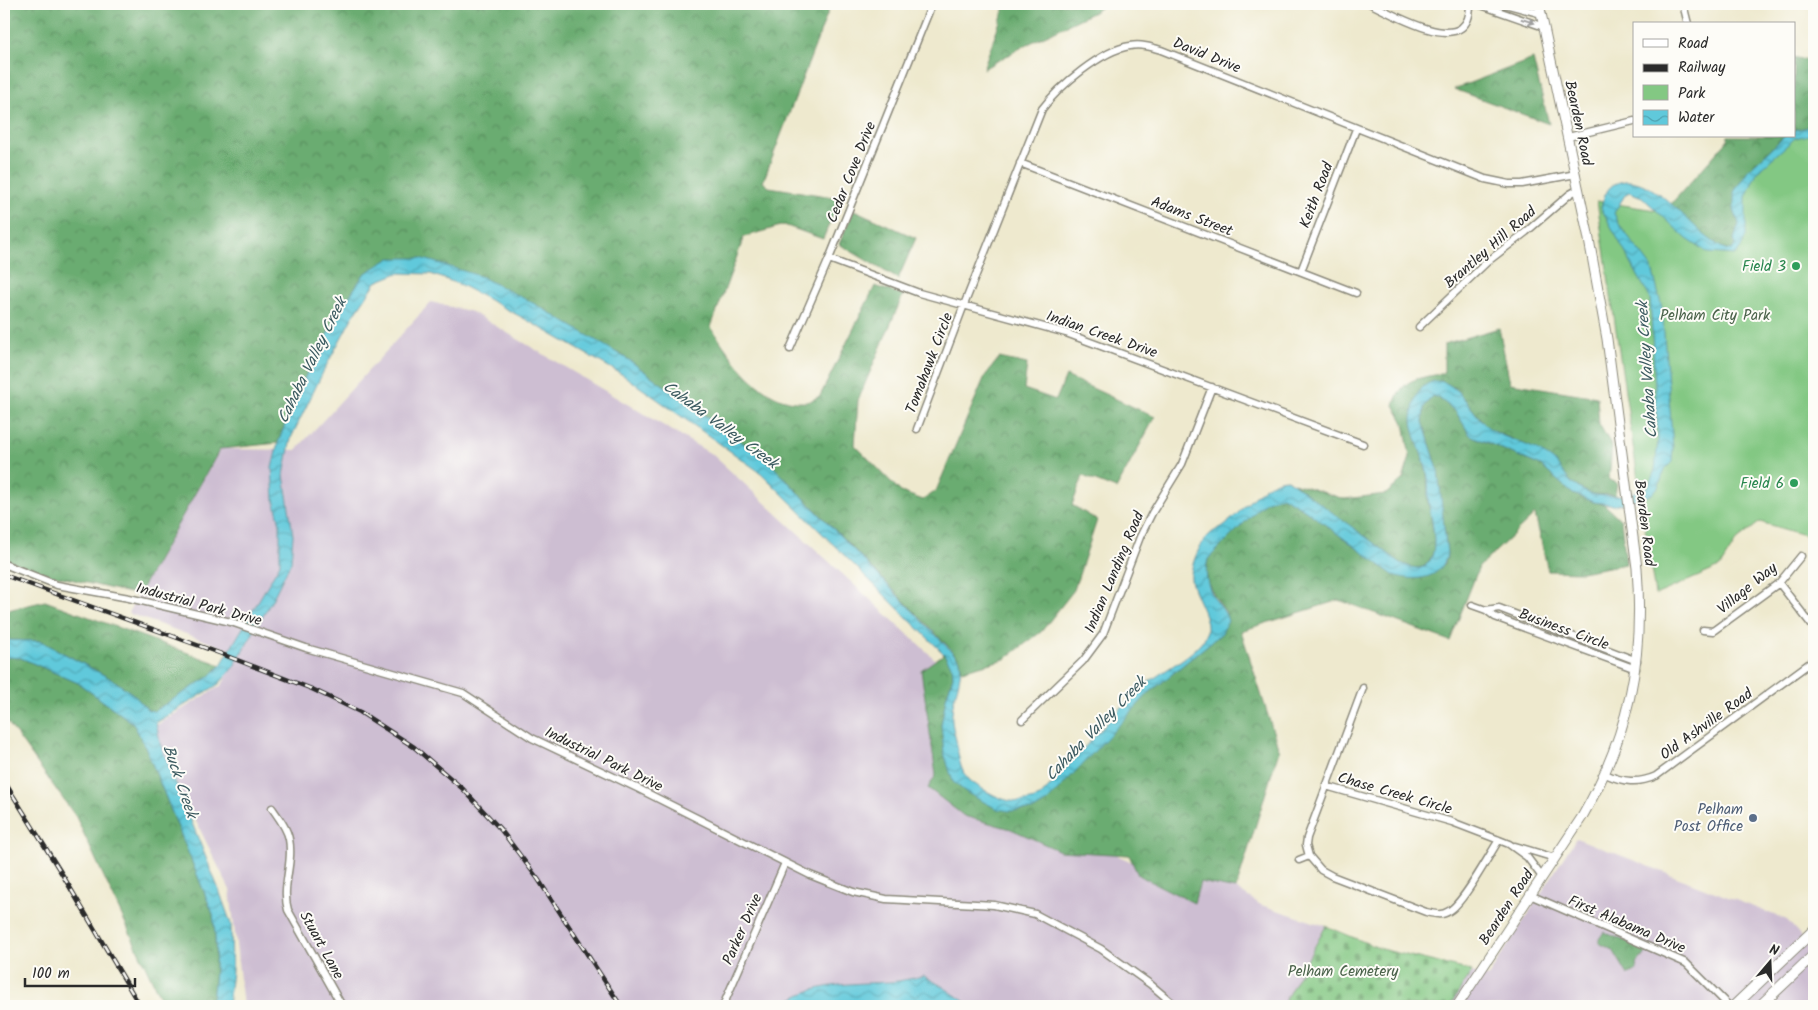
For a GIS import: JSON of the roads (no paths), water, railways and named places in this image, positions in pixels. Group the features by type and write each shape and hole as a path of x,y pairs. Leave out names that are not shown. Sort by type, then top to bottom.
{"main road":[{"path":"1734,1006 1814,931"},
{"path":"1760,1006 1814,955"},
{"path":"1765,976 1778,990"}],"street":[{"name":"Cedar Cove Drive","path":"790,349 829,259 932,4"},
{"path":"1371,4 1433,31 1445,33 1454,32 1466,22 1469,16 1470,4"},
{"path":"1478,4 1544,27"},
{"path":"1505,4 1542,14"},
{"name":"Bearden Road","path":"1457,1006 1582,817 1605,774 1631,696 1636,665 1639,600 1626,481 1607,339 1576,174 1539,4"},
{"path":"1683,4 1688,22"},
{"name":"David Drive","path":"964,305 1042,109 1055,93 1072,78 1108,53 1129,46 1149,46 1161,50 1494,182 1522,184 1576,174"},
{"path":"1568,137 1633,121"},
{"name":"Keith Road","path":"1301,271 1356,128"},
{"name":"Adams Street","path":"1020,163 1356,293"},
{"name":"Brantley Hill Road","path":"1419,327 1487,262 1526,232 1570,194 1579,189"},
{"name":"Indian Creek Drive","path":"829,259 919,293 1066,333 1363,444"},
{"name":"Tomahawk Circle","path":"918,429 964,305"},
{"name":"Indian Landing Road","path":"1022,720 1083,660 1098,641 1107,624 1140,537 1182,464 1212,387"},
{"name":"Village Way","path":"1703,630 1713,631 1779,583 1801,556"},
{"name":"Industrial Park Drive","path":"4,564 57,584 129,598 231,622 306,648 464,693 532,738 833,885 872,897 994,905 1035,914 1101,949 1150,984 1176,1006"},
{"path":"1779,583 1814,628"},
{"name":"Business Circle","path":"1472,605 1486,610 1499,608 1636,665"},
{"name":"Old Ashville Road","path":"1605,774 1629,782 1639,782 1656,776 1814,660"},
{"path":"1326,786 1363,688"},
{"name":"Chase Creek Circle","path":"1309,856 1306,838 1326,786 1452,822 1509,844 1555,858"},
{"name":"Stuart Lane","path":"272,808 284,826 290,842 285,892 288,910 342,1006"},
{"path":"1299,860 1309,856 1316,865 1332,876 1426,912 1439,914 1451,911 1460,901 1499,840"},
{"name":"Chase Creek Circle","path":"1509,844 1527,857 1542,877"},
{"name":"Parker Drive","path":"723,1006 785,863"},
{"name":"First Alabama Drive","path":"1530,895 1686,963 1729,1006"}],"water":[{"path":"1814,126 1814,134 1796,138 1796,130"},
{"path":"1783,138 1795,138 1757,172 1746,197 1746,236 1736,255 1708,253 1687,239 1642,197 1629,192 1625,195 1614,213 1619,224 1652,268 1662,308 1673,447 1672,462 1665,469 1659,486 1651,495 1617,505 1594,502 1573,494 1541,466 1470,435 1456,412 1439,398 1432,396 1424,407 1423,422 1438,469 1447,554 1440,569 1426,577 1410,578 1393,575 1304,509 1282,496 1265,502 1208,559 1206,572 1208,585 1228,621 1222,633 1149,693 1047,802 1034,810 1009,811 997,809 967,793 953,782 944,753 941,725 946,698 953,676 952,667 944,654 761,473 623,375 461,285 431,274 398,273 376,282 352,318 291,438 284,475 293,535 291,562 271,602 233,668 219,684 156,723 161,746 231,924 232,971 228,1006 211,1006 215,960 213,914 145,746 133,723 78,683 21,658 4,657 4,640 41,641 115,681 133,694 148,710 154,711 209,677 221,665 280,564 280,524 274,499 272,468 278,443 297,392 339,312 364,274 390,258 421,258 480,276 535,304 629,360 770,463 960,660 961,667 952,720 959,760 968,779 1004,799 1022,802 1034,799 1040,797 1138,691 1191,653 1204,639 1207,623 1191,582 1193,564 1197,554 1210,534 1225,525 1262,489 1270,484 1287,479 1401,563 1418,568 1423,567 1429,562 1434,546 1434,536 1428,499 1428,475 1412,421 1415,400 1421,389 1431,382 1441,381 1450,385 1489,428 1549,457 1572,483 1584,491 1601,496 1611,496 1630,493 1648,487 1655,470 1658,440 1650,298 1601,208 1604,196 1617,183 1629,181 1642,184 1667,200 1716,244 1732,250 1735,245 1734,239 1739,224 1734,210 1734,192 1748,170"},
{"path":"924,976 971,1006 782,1006 793,998 819,988 848,984 894,982"}],"railway":[{"path":"4,575 312,689 360,712 414,747 463,789 501,830 538,879 621,1006"},
{"path":"4,781 62,874 140,1006"}],"place":[{"name":"Field 3","path":"1796,266"},
{"name":"Field 6","path":"1794,483"},
{"name":"Pelham Post Office","path":"1753,818"}],"park label":[{"name":"Pelham City Park","path":"1715,315"},
{"name":"Pelham Cemetery","path":"1343,971"}],"water label":[{"name":"Cahaba Valley Creek","path":"311,360"},
{"name":"Cahaba Valley Creek","path":"1646,370"},
{"name":"Cahaba Valley Creek","path":"721,424"},
{"name":"Cahaba Valley Creek","path":"1095,728"},
{"name":"Buck Creek","path":"181,781"}]}
